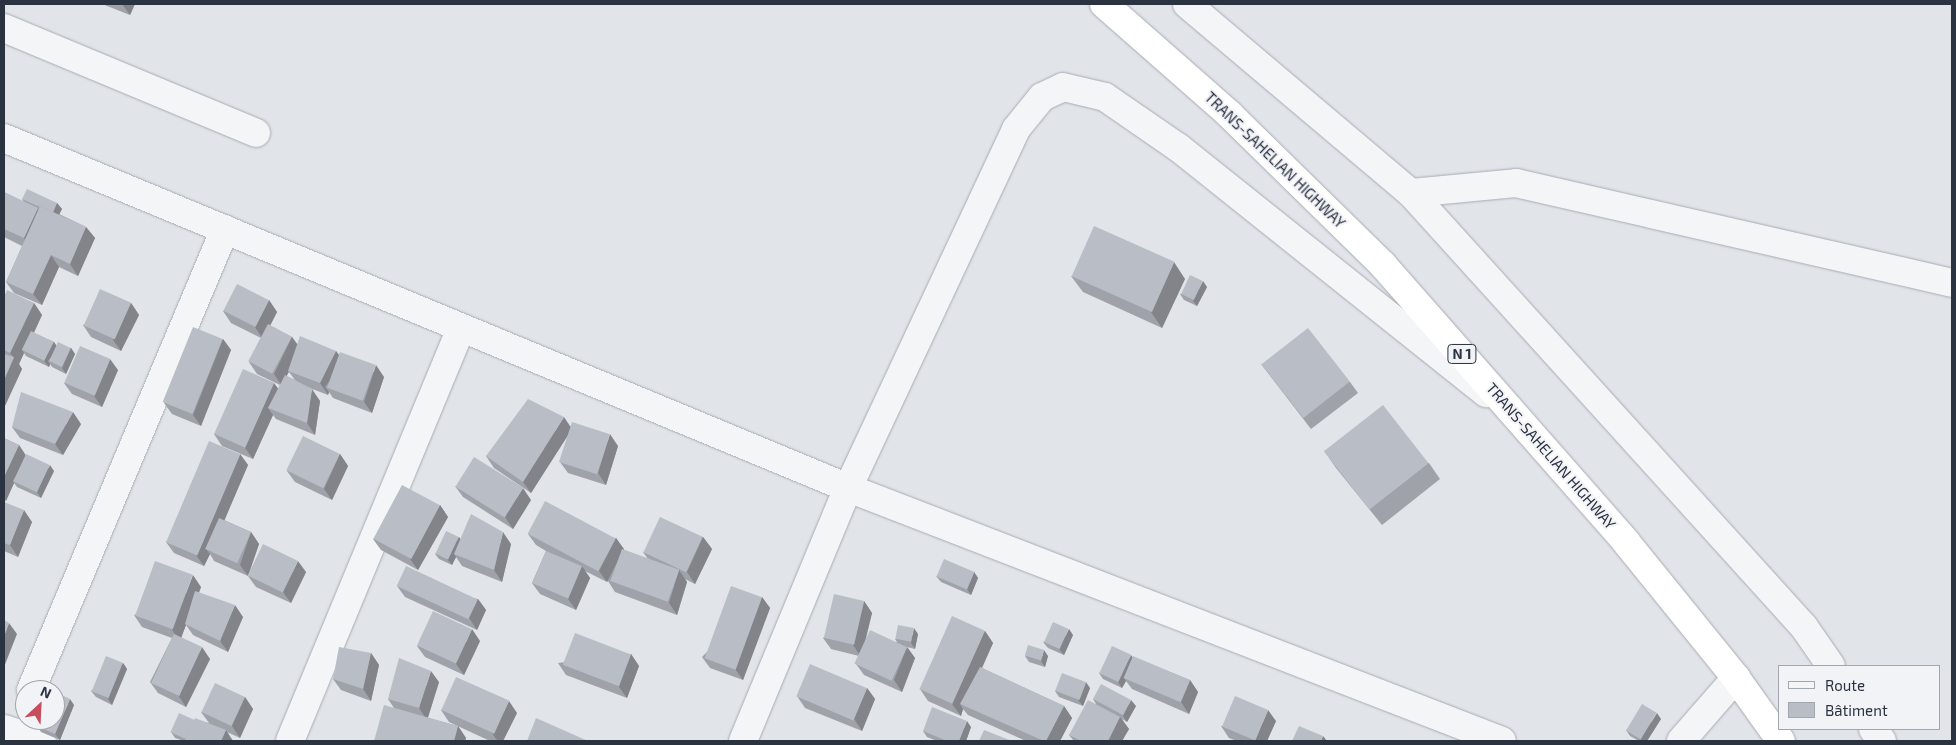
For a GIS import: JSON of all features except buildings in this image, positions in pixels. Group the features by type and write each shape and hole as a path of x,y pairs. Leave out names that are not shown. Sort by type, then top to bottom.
{"highway":[{"name":"TRANS-SAHELIAN HIGHWAY","path":"1104,4 1229,114 1376,258 1626,542 1736,678 1781,741"}],"street":[{"path":"1187,4 1411,193 1804,627 1830,665"},
{"path":"4,28 256,133"},
{"path":"743,741 848,488 1016,129 1042,97 1063,87 1105,97 1179,148 1518,418"},
{"path":"4,138 848,488 1502,741"},
{"path":"1411,193 1516,183 1952,282"},
{"path":"35,680 225,229"},
{"path":"290,741 461,328"},
{"path":"1681,741 1736,678"},
{"path":"9,730 42,741"},
{"path":"1874,730 1882,741"}]}
